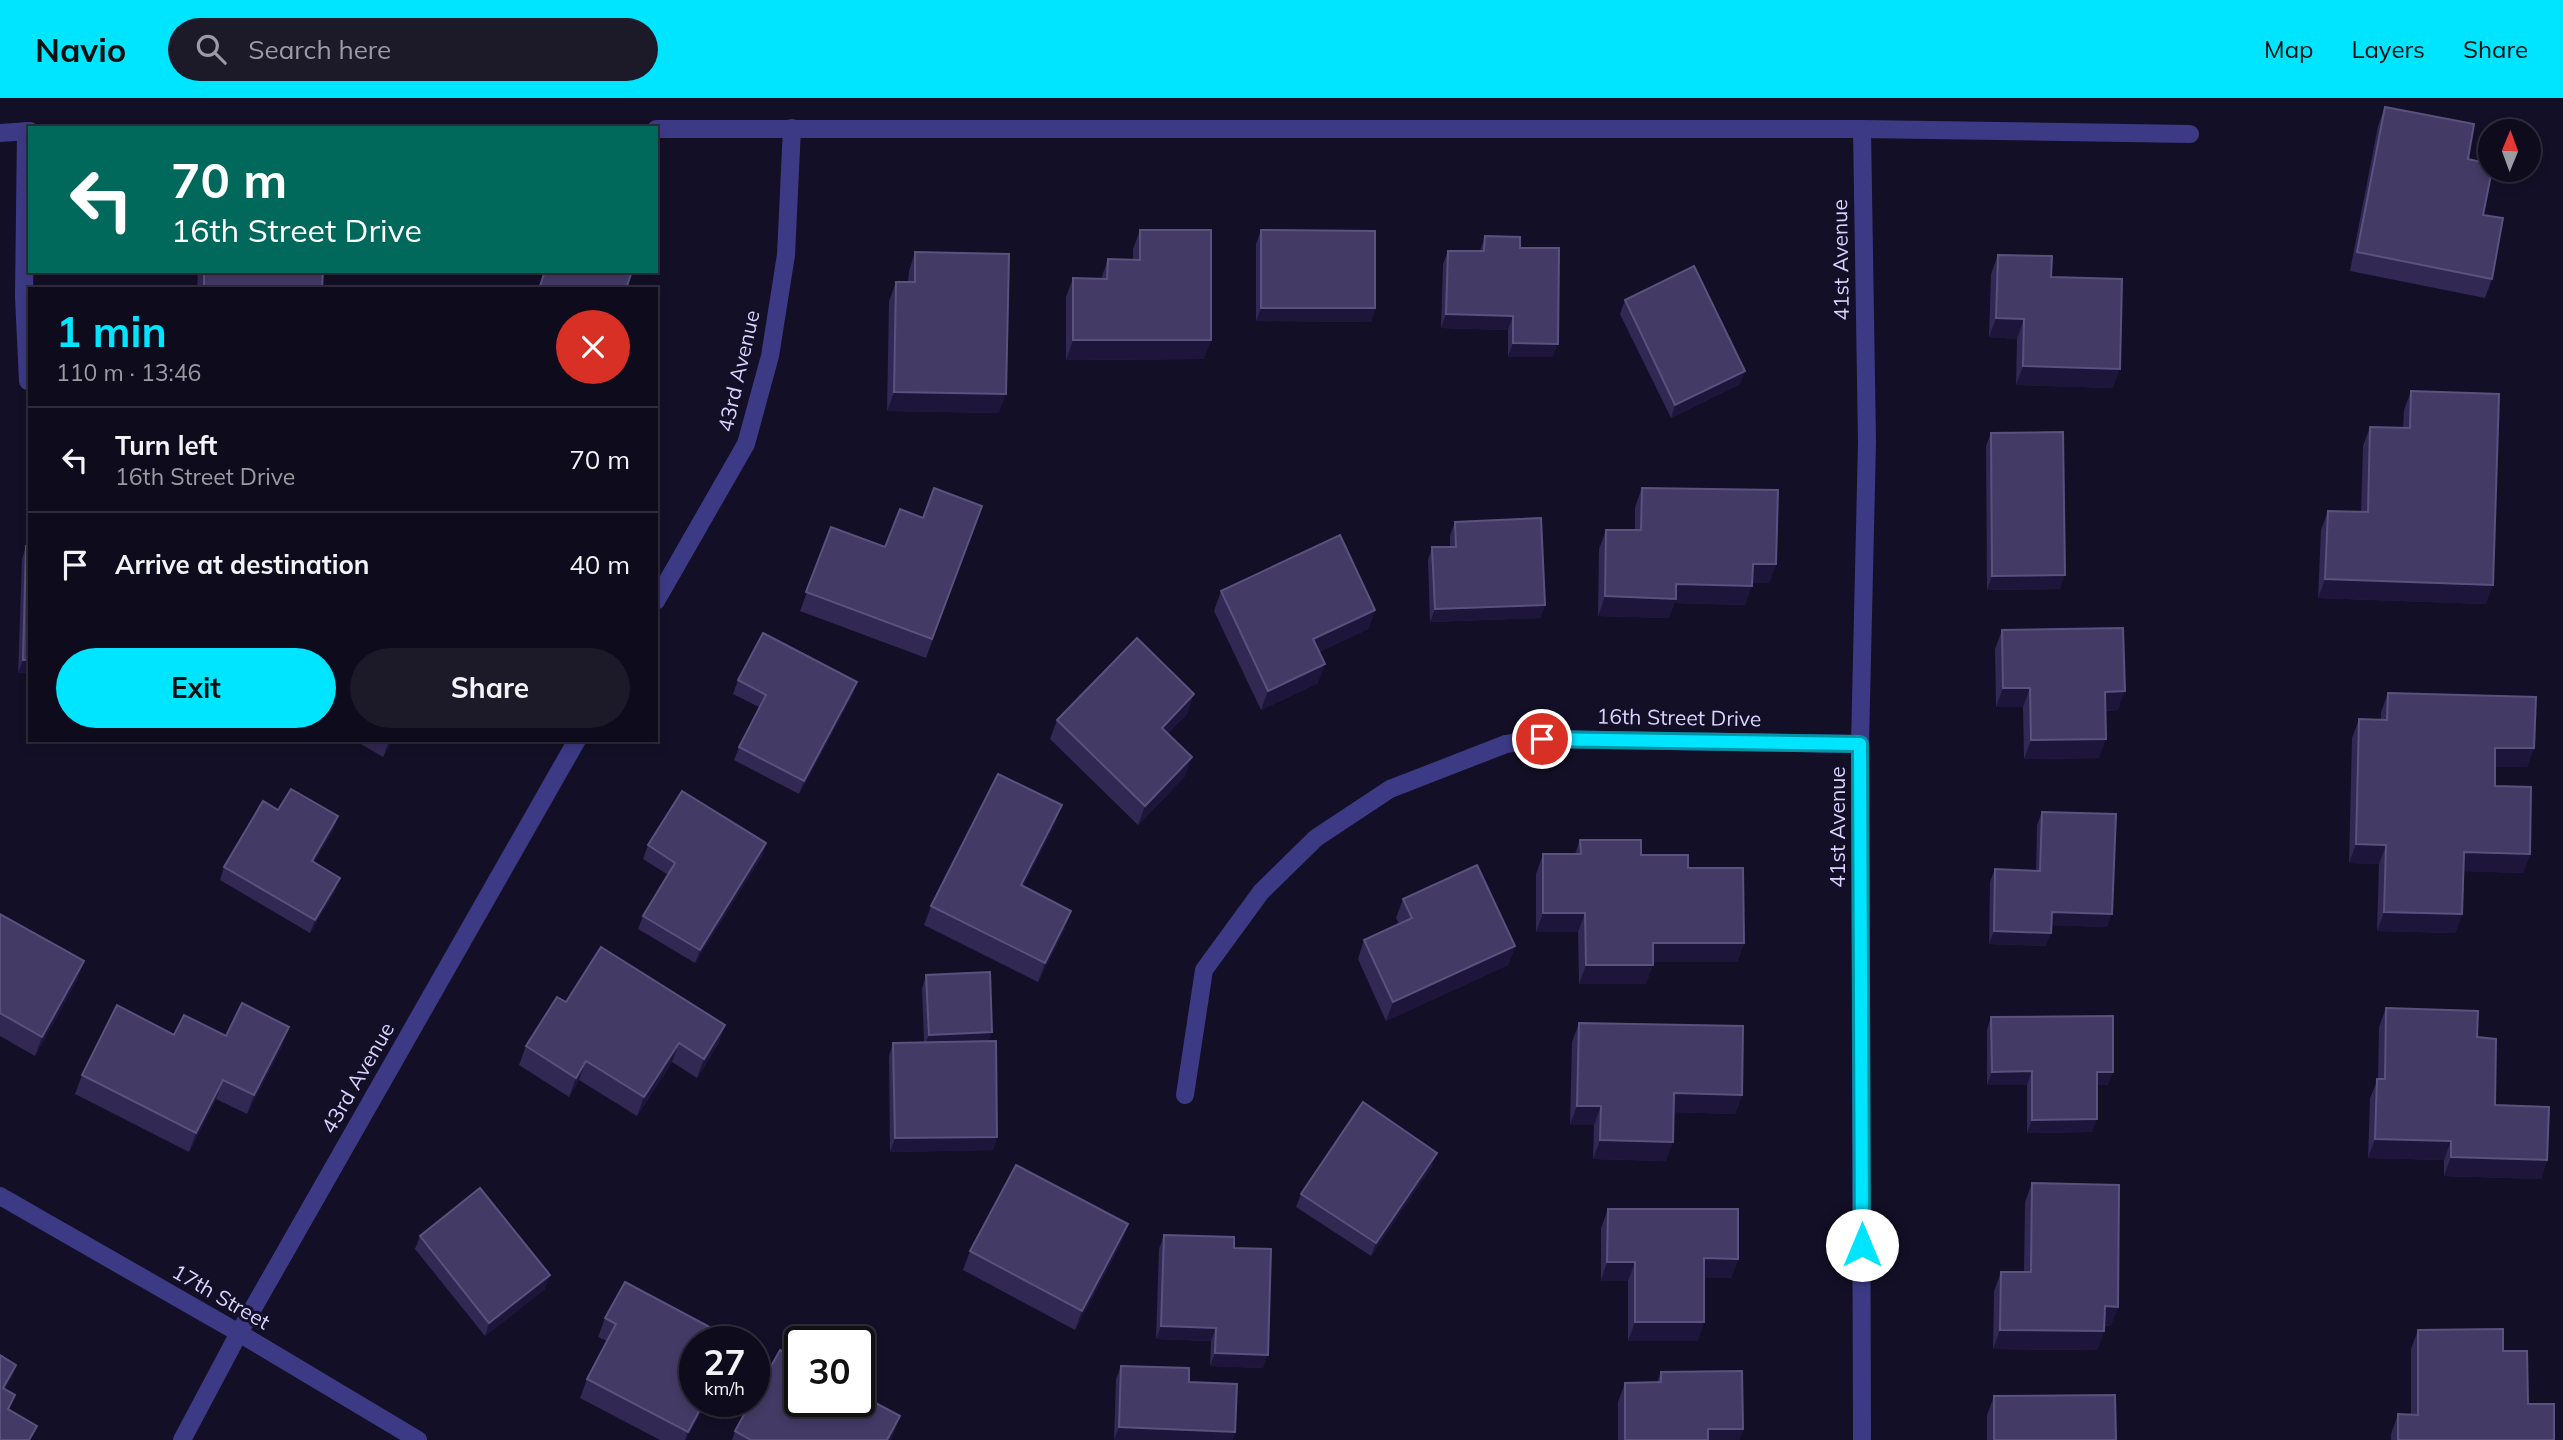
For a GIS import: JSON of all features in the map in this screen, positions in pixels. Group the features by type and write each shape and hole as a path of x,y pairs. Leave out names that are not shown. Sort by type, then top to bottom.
{"street":[{"name":"43rd Avenue","path":"658,598 746,444 770,356 786,255 792,128"},
{"path":"658,129 1862,129 2190,134"},
{"name":"41st Avenue","path":"1862,129 1867,442 1860,744 1862,1440"},
{"path":"0,133 28,131 24,297 28,382"},
{"name":"16th Street Drive","path":"1185,1095 1204,970 1261,892 1316,838 1390,789 1506,744 1542,739 1860,744"},
{"name":"43rd Avenue","path":"182,1440 239,1333 576,742"},
{"name":"17th Street","path":"0,1196 239,1333 418,1440"}],"building":[{"path":"2385,107 2474,124 2468,159 2478,161 2478,182 2490,182 2483,215 2503,218 2492,279 2357,252"},
{"path":"1140,230 1211,230 1211,340 1073,340 1073,278 1107,279 1108,259 1140,260"},
{"path":"1261,230 1375,231 1375,308 1261,308"},
{"path":"1485,236 1520,237 1520,248 1559,248 1558,344 1513,343 1513,316 1446,314 1448,251 1484,251"},
{"path":"915,252 1009,254 1006,394 894,392 896,282 915,282"},
{"path":"1998,255 2052,256 2051,277 2122,279 2120,369 2023,366 2024,319 1996,318"},
{"path":"1694,266 1745,371 1675,405 1625,300"},
{"path":"204,273 323,273 322,287 204,287"},
{"path":"544,273 631,273 627,287 540,287"},
{"path":"2411,391 2499,394 2493,585 2325,579 2328,511 2368,512 2370,427 2410,428"},
{"path":"2063,432 2065,575 1992,576 1991,433"},
{"path":"934,488 982,506 932,639 806,592 831,527 885,547 900,509 923,518"},
{"path":"1642,488 1778,490 1776,564 1753,564 1752,586 1676,584 1676,599 1605,596 1606,530 1641,530"},
{"path":"1541,518 1545,605 1435,609 1432,547 1456,547 1455,522"},
{"path":"1340,535 1375,610 1313,639 1325,664 1268,691 1221,591"},
{"path":"26,546 28,546 28,660 23,660"},
{"path":"2123,628 2125,691 2105,692 2106,739 2031,740 2030,688 2003,688 2002,630"},
{"path":"763,633 857,682 804,781 739,747 766,695 738,680"},
{"path":"1137,638 1194,694 1162,728 1192,757 1145,806 1057,720"},
{"path":"2388,693 2536,697 2534,748 2495,748 2495,786 2531,787 2530,854 2464,852 2462,914 2384,912 2386,845 2356,844 2359,719 2387,720"},
{"path":"998,774 1062,805 1021,885 1071,911 1045,963 931,906"},
{"path":"291,789 338,816 312,861 340,878 315,920 224,867 263,801 278,810"},
{"path":"682,791 766,843 700,950 643,916 675,863 648,845"},
{"path":"2042,812 2116,814 2112,914 2052,912 2051,933 1994,931 1995,869 2040,871"},
{"path":"1580,840 1641,840 1641,855 1688,855 1688,868 1743,868 1744,943 1653,943 1653,965 1586,965 1585,913 1543,913 1543,854 1581,854"},
{"path":"1477,865 1515,946 1393,1002 1364,940 1412,918 1403,899"},
{"path":"0,914 84,961 42,1037 0,1013"},
{"path":"601,947 725,1025 704,1059 679,1043 644,1097 586,1061 576,1078 526,1046 557,997 566,1002"},
{"path":"990,972 992,1032 929,1035 926,975"},
{"path":"242,1003 289,1027 254,1095 223,1080 196,1133 82,1075 117,1005 174,1035 184,1015 226,1036"},
{"path":"2386,1008 2478,1011 2477,1037 2496,1039 2495,1105 2549,1107 2547,1160 2451,1157 2451,1141 2375,1139 2377,1079 2385,1079"},
{"path":"2113,1016 2113,1072 2097,1072 2097,1119 2032,1120 2032,1071 1992,1072 1991,1017"},
{"path":"1579,1023 1743,1026 1742,1095 1674,1093 1673,1142 1600,1140 1601,1106 1577,1106"},
{"path":"996,1041 997,1137 895,1138 893,1043"},
{"path":"1363,1102 1437,1153 1376,1243 1301,1194"},
{"path":"1016,1165 1128,1224 1082,1311 970,1251"},
{"path":"2032,1183 2119,1185 2118,1307 2105,1306 2104,1331 2000,1330 2001,1272 2031,1272"},
{"path":"480,1188 550,1275 489,1323 420,1236"},
{"path":"1608,1209 1738,1209 1738,1259 1704,1258 1704,1322 1635,1322 1635,1262 1607,1262"},
{"path":"1164,1235 1234,1237 1234,1248 1271,1249 1268,1355 1215,1353 1216,1328 1161,1326"},
{"path":"625,1282 708,1326 679,1326 679,1417 696,1417 688,1432 587,1379 616,1324 605,1318"},
{"path":"2503,1329 2503,1351 2527,1351 2528,1404 2554,1404 2554,1440 2398,1440 2398,1414 2418,1415 2418,1330"},
{"path":"780,1350 784,1352 784,1417 875,1417 875,1403 900,1416 887,1440 751,1440 735,1431 743,1417 770,1417 770,1368"},
{"path":"0,1355 16,1365 3,1388 15,1395 8,1409 37,1426 29,1440 0,1440"},
{"path":"1121,1366 1189,1368 1189,1382 1237,1384 1235,1432 1119,1427"},
{"path":"1742,1371 1743,1429 1708,1429 1708,1440 1625,1440 1625,1383 1661,1382 1661,1372"},
{"path":"2115,1395 2116,1440 1994,1440 1994,1396"}],"route":[{"path":"1542,739 1860,744 1862,1245"}]}
